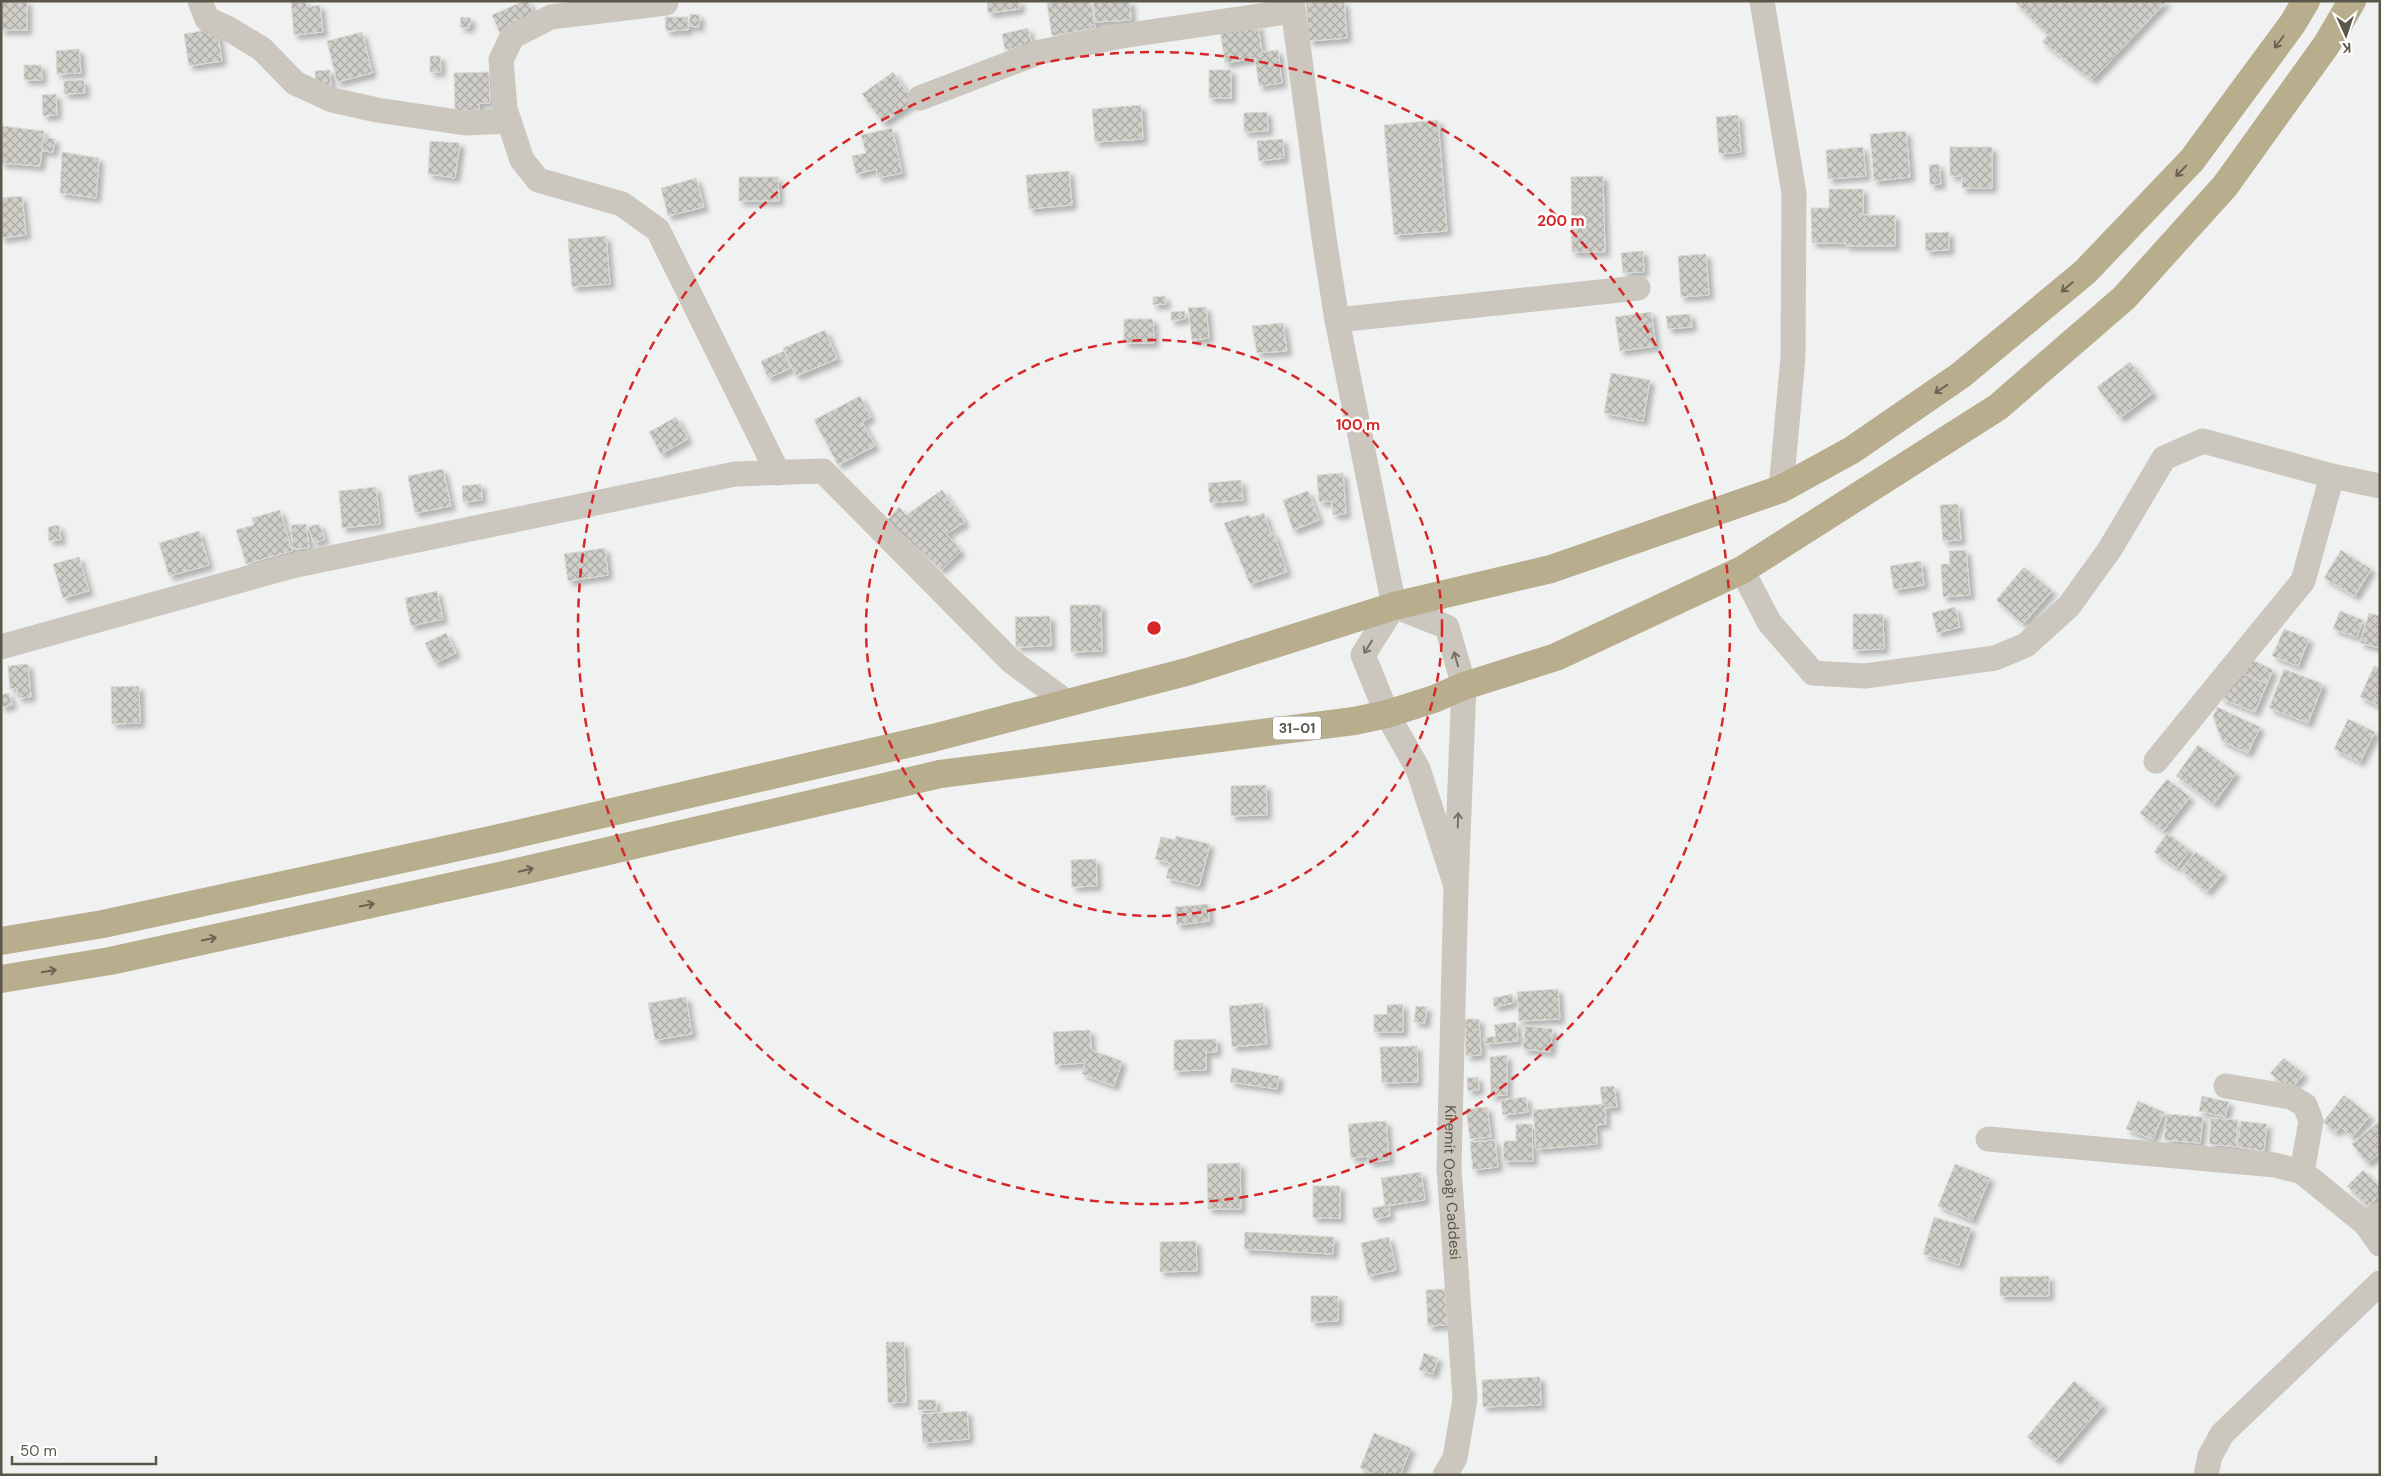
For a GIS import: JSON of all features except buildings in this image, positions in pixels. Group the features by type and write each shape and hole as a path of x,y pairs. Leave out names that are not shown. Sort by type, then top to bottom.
{"highway":[{"path":"1,941 103,924 495,839 933,738 1190,671 1394,606 1551,569 1781,489 1852,450 1961,376 2085,272 2192,160 2293,23 2306,1"},
{"name":"31-01","path":"1,979 110,961 513,873 940,774 1354,721 1387,714 1434,700 1464,686 1556,656 1742,570 1998,407 2124,298 2225,186 2327,44 2352,1"}],"street":[{"path":"200,1 207,19 229,29 262,49 295,83 332,100 377,110 465,123 509,121"},
{"path":"666,1 550,9 512,37 501,60 505,109 522,160 538,180 622,204 658,230 778,473"},
{"path":"1762,1 1794,193 1792,357 1781,489"},
{"path":"920,98 1040,52 1292,6 1337,320 1394,606 1363,655 1387,714 1418,769 1456,886"},
{"path":"1337,320 1638,288"},
{"path":"1742,570 1769,622 1814,673 1864,676 1995,658 2026,645 2069,606 2110,549 2164,458 2203,441 2332,476 2380,486"},
{"path":"1,647 292,566 735,474 823,471 1011,661 1068,703"},
{"path":"2156,761 2303,581 2332,476"},
{"name":"Kiremit Ocağı Caddesi","path":"1394,606 1447,627 1464,686 1456,886 1449,1168 1466,1399 1455,1458 1445,1475"},
{"path":"2226,1086 2291,1098 2305,1105 2311,1121 2302,1172"},
{"path":"1988,1139 2276,1166 2302,1172 2375,1227"},
{"path":"2206,1475 2210,1456 2222,1434 2380,1283"}]}
